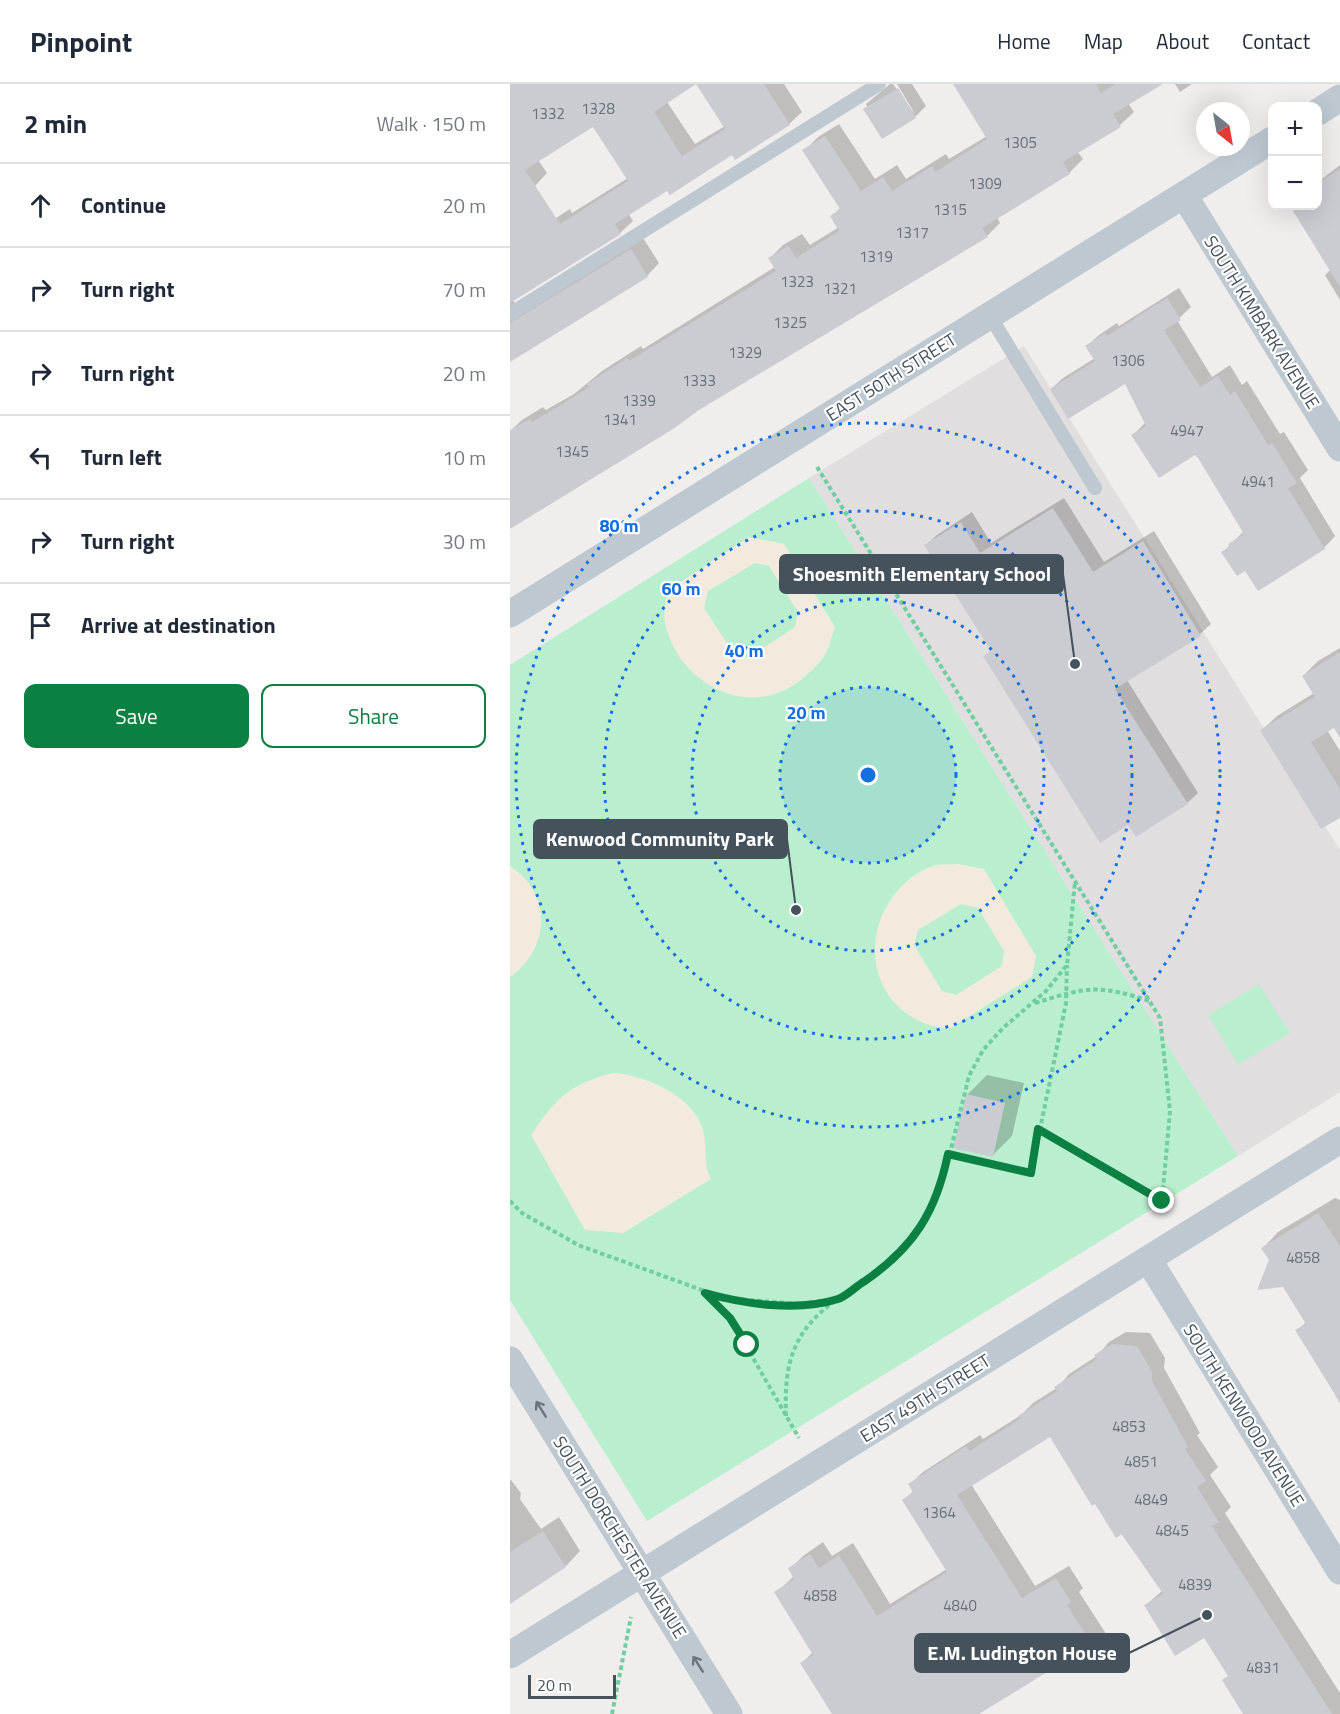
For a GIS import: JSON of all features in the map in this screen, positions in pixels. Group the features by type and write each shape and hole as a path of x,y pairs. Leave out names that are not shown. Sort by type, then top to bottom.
{"street":[{"path":"1322,108 1340,98"},
{"name":"EAST 50TH STREET","path":"510,614 1268,142"},
{"name":"SOUTH KIMBARK AVENUE","path":"1184,195 1340,448"},
{"name":"EAST 49TH STREET","path":"510,1655 1340,1140"},
{"name":"SOUTH KENWOOD AVENUE","path":"1148,1259 1340,1571"},
{"name":"SOUTH DORCHESTER AVENUE","path":"510,1360 729,1714"}],"lane":[{"path":"510,314 879,84"},
{"path":"990,315 1095,488"}],"path":[{"path":"817,467 1160,1018 1170,1111 1162,1201 1038,1129"},
{"path":"948,1154 1031,1173 1038,1129 1068,993 1067,965 1076,881"},
{"path":"786,1416 785,1384 790,1358 797,1341 819,1313 882,1269 914,1238 932,1210 969,1076 983,1050 1032,1004 1067,965"},
{"path":"1032,1004 1068,993 1101,988 1150,1002"},
{"path":"510,1201 522,1213 578,1245 705,1293 752,1302 801,1304 839,1298"},
{"path":"705,1293 730,1318 799,1438"},
{"path":"612,1714 631,1617"}],"shaded area":[{"path":"1024,346 1340,850 1340,1092 1238,1156 809,478"}],"green space":[{"path":"809,478 1238,1156 647,1521 510,1300 510,665"},
{"path":"1259,984 1290,1033 1238,1065 1208,1015"}],"sand":[{"path":"749,537 784,544 835,627 829,647 823,657 814,669 798,682 778,693 757,697 736,696 717,689 699,678 684,663 672,644 665,623 667,591","holes":["755,563 769,566 798,612 795,627 748,658 734,654 704,608 708,591"]},
{"path":"959,864 984,869 1036,956 1032,977 949,1029 922,1022 899,1008 880,980 875,946 877,929 883,913 901,887 929,867","holes":["961,904 978,908 1004,951 1002,966 956,995 942,991 914,945 918,930"]},
{"path":"510,866 534,891 541,922 539,937 533,952 510,977"},
{"path":"613,1073 640,1078 655,1084 681,1099 692,1110 700,1121 704,1134 706,1163 711,1179 623,1233 585,1230 531,1135 548,1111 565,1094 585,1082"}],"building":[{"path":"510,84 696,84 764,84 790,125 735,160 732,155 670,195 667,191 615,224 621,234 510,303","holes":["696,84 725,129 682,156 654,112","593,127 628,181 560,224 525,170"]},
{"path":"953,84 1096,84 1101,93 1116,84 1163,84 1113,114 1121,127 1063,162 1070,174 982,228 988,237 699,410 673,429 510,529 510,430 530,419 532,422 559,406 589,387 587,384 627,358 629,361 776,271 768,258 788,246 796,258 839,231 830,216 840,209 802,150 825,136 861,191 883,177 892,191 932,166 935,172 987,139"},
{"path":"898,88 916,118 882,139 863,109"},
{"path":"1340,169 1340,287 1293,211 1322,210 1322,180"},
{"path":"631,249 648,277 510,362 510,323"},
{"path":"1167,298 1181,320 1164,330 1200,387 1218,376 1230,395 1235,391 1268,445 1272,443 1297,483 1288,488 1325,549 1258,591 1245,571 1237,576 1221,552 1230,547 1228,544 1244,534 1198,458 1195,455 1159,478 1131,435 1146,426 1125,384 1068,419 1050,389 1095,361 1085,346 1105,333 1107,336"},
{"path":"1053,508 1093,572 1143,541 1201,636 1115,689 1188,804 1136,837 1128,825 1100,843 983,656 991,651 924,545 961,522 980,553"},
{"path":"1340,652 1340,738 1334,728 1311,742 1340,789 1340,818 1321,829 1260,730 1315,697 1302,676"},
{"path":"966,1094 1005,1103 993,1157 953,1148"},
{"path":"1318,1213 1340,1246 1340,1402 1295,1330 1306,1324 1283,1287 1257,1290 1269,1260 1261,1248"},
{"path":"1112,1344 1137,1346 1152,1372 1152,1381 1188,1447 1185,1449 1206,1481 1197,1487 1219,1522 1212,1526 1332,1714 1243,1714 1222,1680 1228,1676 1204,1638 1175,1656 1144,1605 1163,1594 1122,1534 1116,1538 1095,1504 1092,1506 1050,1437 957,1495 1022,1598 1056,1578 1071,1602 1067,1605 1100,1657 1076,1673 1068,1659 979,1714 832,1714 800,1663 813,1655 774,1592 794,1579 788,1568 810,1554 819,1568 839,1555 877,1616 947,1572 902,1500 913,1492 908,1484 966,1446 970,1451 1020,1419 1018,1416 1057,1391 1054,1387 1097,1359 1094,1355"},
{"path":"543,1531 566,1567 510,1604 510,1552"}],"place":[{"name":"Shoesmith Elementary School","path":"1075,664"},
{"name":"Kenwood Community Park","path":"796,910"},
{"name":"E.M. Ludington House","path":"1207,1615"}],"route":[{"path":"747,1345 730,1318 705,1293 752,1302 801,1304 839,1298 882,1269 914,1238 932,1210 944,1177 948,1154 1031,1173 1038,1129 1162,1201"}]}
